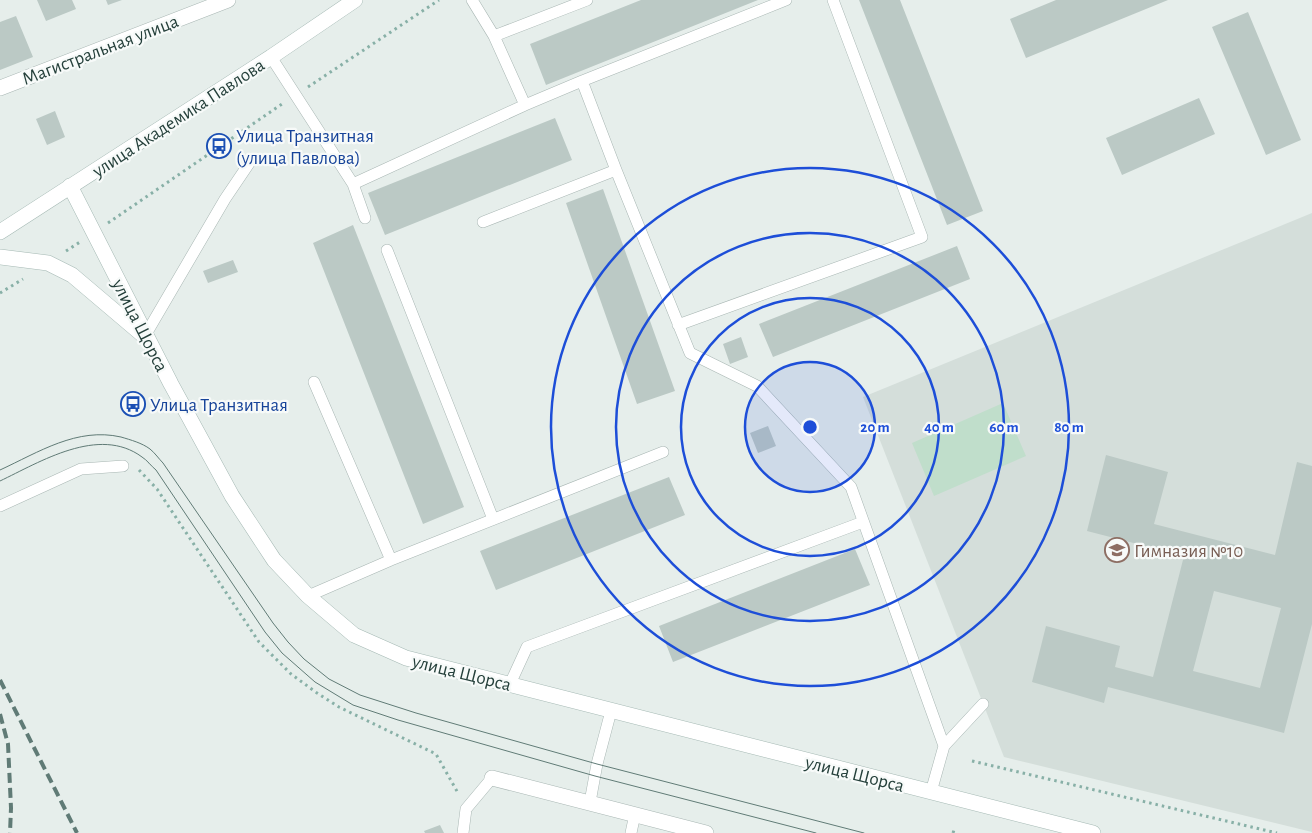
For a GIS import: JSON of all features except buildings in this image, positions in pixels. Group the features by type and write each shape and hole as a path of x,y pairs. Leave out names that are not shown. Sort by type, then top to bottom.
{"main road":[{"name":"Магистральная улица","path":"0,88 228,0"},
{"name":"улица Академика Павлова","path":"0,232 271,57 352,1"},
{"name":"улица Щорса","path":"70,186 170,384 232,496 274,560 308,596 354,635 406,658 1093,833"},
{"path":"0,257 48,263 72,275 147,337"},
{"path":"492,778 706,833"}],"lane":[{"path":"472,0 494,36 524,105"},
{"path":"494,36 587,0"},
{"path":"353,184 524,105 786,0"},
{"path":"678,325 922,237 833,0"},
{"path":"271,57 353,184 365,218"},
{"path":"582,81 690,353 757,386 851,487 944,746"},
{"path":"147,337 225,199 250,162"},
{"path":"483,222 616,170"},
{"path":"387,250 493,519"},
{"path":"314,382 391,560"},
{"path":"308,596 391,560 663,452"},
{"path":"0,506 81,469 128,465"},
{"path":"510,684 527,647 863,522"},
{"path":"931,792 944,746 983,704"},
{"path":"590,802 597,764 611,711"},
{"path":"463,833 466,809 492,778"},
{"path":"631,833 635,814"}],"path":[{"path":"0,293 94,233 295,95 439,0"},
{"path":"128,465 157,489 259,642 291,674 317,693 339,706 436,754 466,809"},
{"path":"972,761 1277,833"},
{"path":"953,833 955,826"}],"shaded area":[{"name":"Гимназия №10","path":"1312,213 1312,832 1004,757 863,397"}],"green space":[{"path":"1003,403 1026,456 934,496 912,443"}],"tram line":[{"path":"0,470 59,443 89,435 121,437 140,443 150,449 163,463 288,642 304,659 329,679 360,695 416,713 597,764 864,833"},
{"path":"0,481 70,450 107,445 125,448 144,458 156,470 265,632 282,653 315,682 353,705 398,720 595,776 816,833"}],"railway":[{"path":"0,680 77,833"},
{"path":"0,714 8,744 11,808 10,833"}],"place":[{"name":"Улица Транзитная (улица Павлова)","path":"219,146"},
{"name":"Улица Транзитная","path":"133,404"},
{"name":"Гимназия №10","path":"1117,550"}]}
